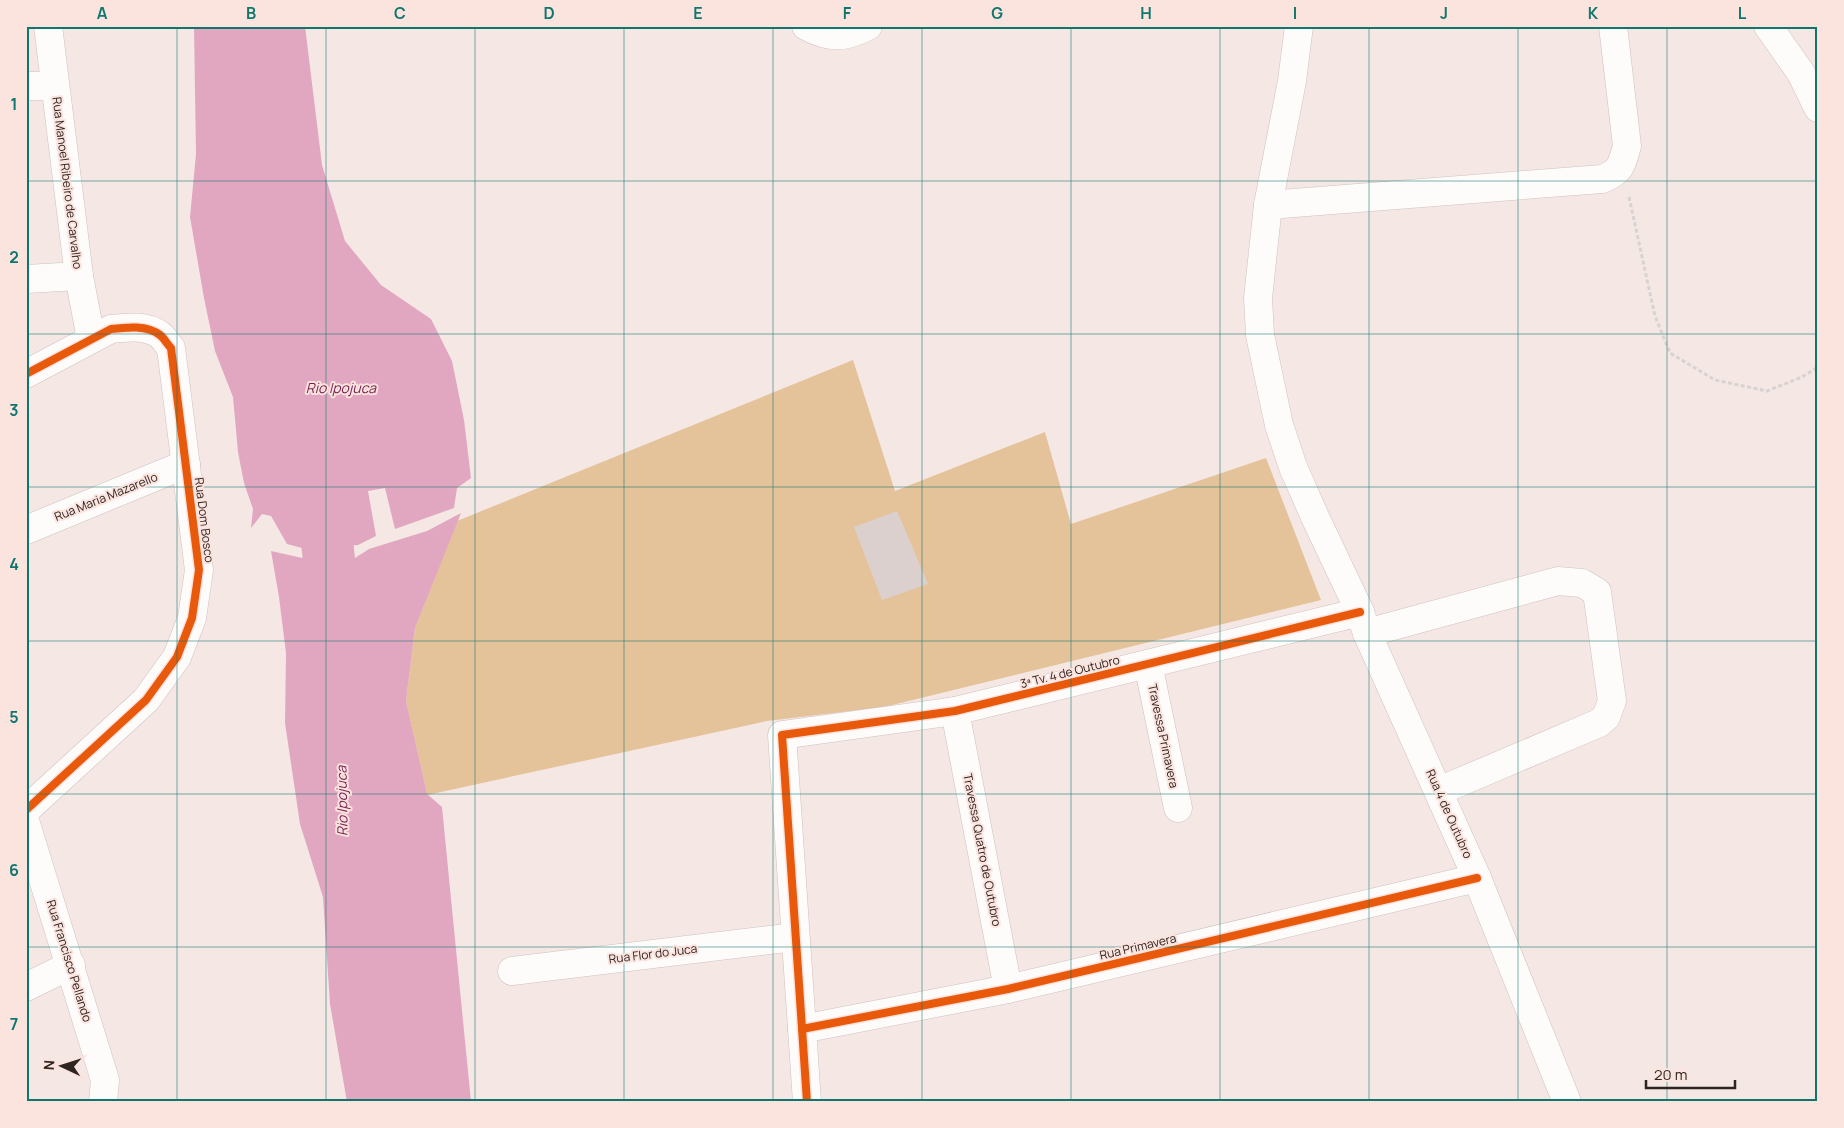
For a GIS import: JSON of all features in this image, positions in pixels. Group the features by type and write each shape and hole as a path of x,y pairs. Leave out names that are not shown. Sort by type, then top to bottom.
{"street":[{"name":"Rua Manoel Ribeiro de Carvalho","path":"48,26 80,276 91,339"},
{"path":"806,26 828,36 851,35 868,26"},
{"name":"Rua 4 de Outubro","path":"1299,26 1292,81 1268,205 1258,298 1260,335 1279,425 1293,467 1477,878 1567,1102"},
{"path":"1268,205 1602,179 1614,174 1624,155 1613,26"},
{"path":"1768,26 1801,73 1818,108"},
{"path":"26,86 55,86"},
{"path":"26,280 80,276"},
{"name":"Rua Dom Bosco","path":"26,810 146,700 177,657 192,618 199,570 171,348 160,335 144,329 127,327 112,329 91,339"},
{"path":"26,374 91,339"},
{"name":"Rua Maria Mazarello","path":"26,530 186,464"},
{"name":"3ª Tv. 4 de Outubro","path":"795,937 782,735 955,711 1148,664 1364,622 1558,581 1582,583 1597,592 1612,702 1606,717 1599,723 1439,791"},
{"name":"Travessa Primavera","path":"1148,664 1178,808"},
{"name":"Travessa Quatro de Outubro","path":"955,711 1008,989"},
{"name":"Rua Francisco Pellando","path":"26,824 71,964 105,1080 104,1100"},
{"name":"Rua Primavera","path":"802,1029 1008,989 1477,878"},
{"path":"795,937 806,1102"},
{"name":"Rua Flor do Juca","path":"512,971 795,937"},
{"path":"26,987 71,964"}],"path":[{"path":"1624,155 1656,316 1670,353 1715,380 1767,391 1802,377 1818,367"}],"shaded area":[{"path":"853,360 895,491 1045,432 1071,524 1266,458 1321,600 884,707 767,721 427,795 406,701 415,628 457,521"}],"water":[{"name":"Rio Ipojuca","path":"194,26 305,26 322,165 345,241 381,285 431,319 452,361 464,420 471,478 457,488 454,508 395,529 385,488 368,491 376,536 358,545 306,549 287,544 271,516 262,514 251,528 253,509 244,483 238,452 233,397 215,351 190,217 196,154"},
{"name":"Rio Ipojuca","path":"461,513 415,628 406,701 427,794 442,807 471,1102 347,1102 330,1004 323,897 300,824 285,723 286,653 271,551 329,564 340,564 355,558 369,549 427,531"}],"building":[{"path":"897,511 928,584 882,600 854,527"}],"waterway":[{"name":"Rio Ipojuca","path":"320,475 337,636"}],"cycle path":[{"path":"26,374 111,329 143,328 155,332 163,338 171,348 199,570 192,618 177,657 146,700 26,810"},
{"path":"807,1102 782,735 955,711 1360,612"},
{"path":"802,1029 1008,989 1477,878"}]}
